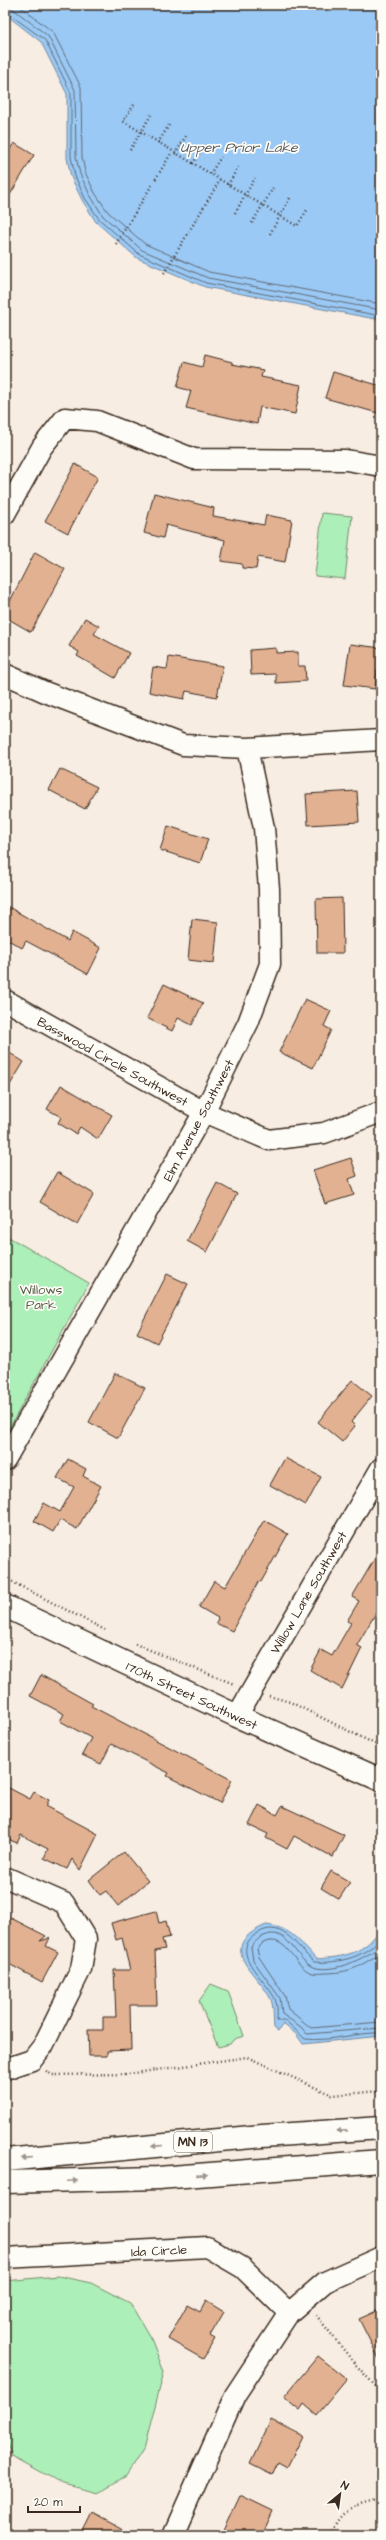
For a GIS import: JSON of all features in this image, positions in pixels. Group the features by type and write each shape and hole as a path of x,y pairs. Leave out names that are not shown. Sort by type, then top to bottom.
{"main road":[{"name":"170th Street Southwest","path":"5,1606 237,1716 381,1780"},
{"name":"MN 13","path":"5,2160 262,2136 381,2128"},
{"path":"5,2182 158,2178 381,2161"}],"street":[{"path":"5,514 42,447 65,418 97,421 194,459 346,460 381,466"},
{"path":"5,674 45,692 184,745 247,748 381,740"},
{"name":"Elm Avenue Southwest","path":"5,1460 204,1112 248,1023 270,964 268,889 264,828 247,748"},
{"name":"Basswood Circle Southwest","path":"5,1000 204,1112 269,1140 324,1133 381,1112"},
{"name":"Willow Lane Southwest","path":"237,1716 381,1468"},
{"path":"5,1877 64,1903 86,1939 81,1968 43,2046 32,2060 5,2069"},
{"name":"Ida Circle","path":"5,2258 207,2247 243,2268 289,2313"},
{"path":"173,2535 234,2395 289,2313 325,2282 381,2257"}],"path":[{"path":"134,105 123,122 175,154 297,226 306,210"},
{"path":"130,150 152,115"},
{"path":"158,143 169,125"},
{"path":"175,154 186,136"},
{"path":"193,164 203,146"},
{"path":"116,244 172,152"},
{"path":"210,174 221,157"},
{"path":"228,185 238,167"},
{"path":"235,213 256,178"},
{"path":"164,273 220,180"},
{"path":"252,224 273,188"},
{"path":"270,234 290,198"},
{"path":"5,1578 110,1632"},
{"path":"131,1642 251,1691 290,1702 381,1747"},
{"path":"32,2060 52,2075 62,2075 128,2074 247,2057 332,2095 381,2091"},
{"path":"304,2300 355,2364 381,2392"},
{"path":"332,2535 337,2520 357,2505 381,2500"}],"green space":[{"path":"322,513 352,516 345,579 315,576"},
{"name":"Willows Park","path":"5,1235 89,1283 5,1436"},
{"path":"211,1984 228,1991 244,2036 234,2039 230,2044 218,2047 199,2001"},
{"path":"58,2276 91,2283 130,2303 152,2341 164,2372 144,2448 126,2476 97,2493 63,2484 12,2456 5,2439 5,2281"}],"water":[{"name":"Upper Prior Lake","path":"5,5 381,5 381,320 205,287 137,258 96,222 82,200 71,177 67,158 67,94 41,42 5,14"},
{"path":"266,1925 275,1926 289,1932 300,1941 316,1959 336,1957 353,1952 368,1943 381,1927 381,2036 303,2044 296,2034 283,2024 278,2031 274,2028 272,2003 267,1993 245,1963 241,1953 242,1944 250,1934"}],"building":[{"path":"14,143 34,155 5,203 5,157"},
{"path":"205,355 232,362 232,364 263,370 261,377 301,385 295,414 260,407 257,424 186,408 191,391 177,387 184,362 202,367"},
{"path":"333,372 381,386 381,414 325,398"},
{"path":"75,464 98,477 68,533 45,521"},
{"path":"154,493 214,508 213,516 264,525 266,515 292,520 285,562 258,557 256,569 242,568 242,564 221,561 225,540 166,525 163,538 144,533"},
{"path":"35,552 65,569 31,632 5,617 5,611"},
{"path":"85,618 99,626 94,634 129,653 115,678 77,656 79,652 69,646"},
{"path":"350,644 381,648 381,670 377,670 375,689 344,685"},
{"path":"276,648 276,653 298,652 298,666 305,666 306,681 276,683 276,674 251,675 250,650"},
{"path":"169,657 223,666 217,697 186,691 184,699 149,692 153,667 167,669"},
{"path":"60,769 97,787 85,809 49,790"},
{"path":"357,791 359,822 308,825 306,794"},
{"path":"168,826 208,839 200,863 160,850"},
{"path":"342,898 343,953 317,953 316,899"},
{"path":"5,905 68,941 72,932 101,948 88,974 26,941 22,948 5,938"},
{"path":"192,919 218,922 214,963 188,960"},
{"path":"164,984 203,1003 192,1025 178,1018 172,1031 147,1018"},
{"path":"305,999 331,1011 324,1026 331,1030 313,1068 279,1052"},
{"path":"5,1050 24,1062 5,1093"},
{"path":"61,1085 112,1115 98,1139 80,1127 76,1134 58,1123 61,1117 47,1109"},
{"path":"351,1158 357,1176 349,1179 354,1195 325,1204 313,1170"},
{"path":"57,1172 94,1194 77,1224 40,1202"},
{"path":"217,1183 237,1194 207,1252 187,1241"},
{"path":"167,1274 188,1284 157,1343 137,1333"},
{"path":"115,1373 145,1388 118,1438 89,1422"},
{"path":"352,1380 372,1396 351,1422 355,1426 342,1442 318,1422"},
{"path":"285,1458 321,1477 306,1505 270,1485"},
{"path":"68,1459 86,1469 83,1476 101,1486 77,1529 60,1520 53,1532 34,1521 44,1503 60,1512 74,1487 57,1478"},
{"path":"264,1520 288,1534 261,1582 259,1581 232,1631 216,1623 218,1618 199,1607 214,1581 225,1587"},
{"path":"381,1548 381,1613 377,1611 357,1645 362,1648 342,1689 310,1670 321,1650 332,1656 351,1623 347,1621 359,1601 352,1597"},
{"path":"41,1675 93,1704 91,1706 232,1780 220,1803 167,1776 169,1773 111,1744 101,1764 82,1755 91,1738 60,1721 64,1714 30,1696"},
{"path":"5,1786 30,1799 34,1792 49,1800 46,1806 98,1834 80,1870 72,1859 67,1869 44,1858 48,1849 21,1835 17,1843 5,1838"},
{"path":"259,1805 277,1815 282,1806 344,1835 333,1857 294,1836 287,1849 266,1838 268,1834 249,1825"},
{"path":"124,1852 148,1881 118,1906 106,1891 100,1895 89,1880"},
{"path":"331,1871 350,1882 339,1899 321,1888"},
{"path":"156,1911 159,1923 166,1921 170,1937 162,1939 165,1949 155,1951 157,2005 130,2005 131,2050 107,2051 107,2056 89,2056 88,2030 103,2030 103,2017 116,2017 114,1970 130,1970 122,1938 116,1940 111,1923"},
{"path":"5,1915 46,1936 40,1941 50,1938 46,1946 58,1952 42,1982 9,1964 5,1967"},
{"path":"206,2301 224,2312 210,2336 215,2339 203,2359 168,2339 187,2305 200,2312"},
{"path":"381,2309 381,2363 359,2319"},
{"path":"318,2356 347,2379 317,2415 304,2404 300,2410 284,2397"},
{"path":"271,2420 303,2436 287,2467 278,2462 272,2475 250,2464"},
{"path":"240,2495 273,2511 262,2535 221,2535"},
{"path":"92,2513 133,2535 81,2535"}]}
